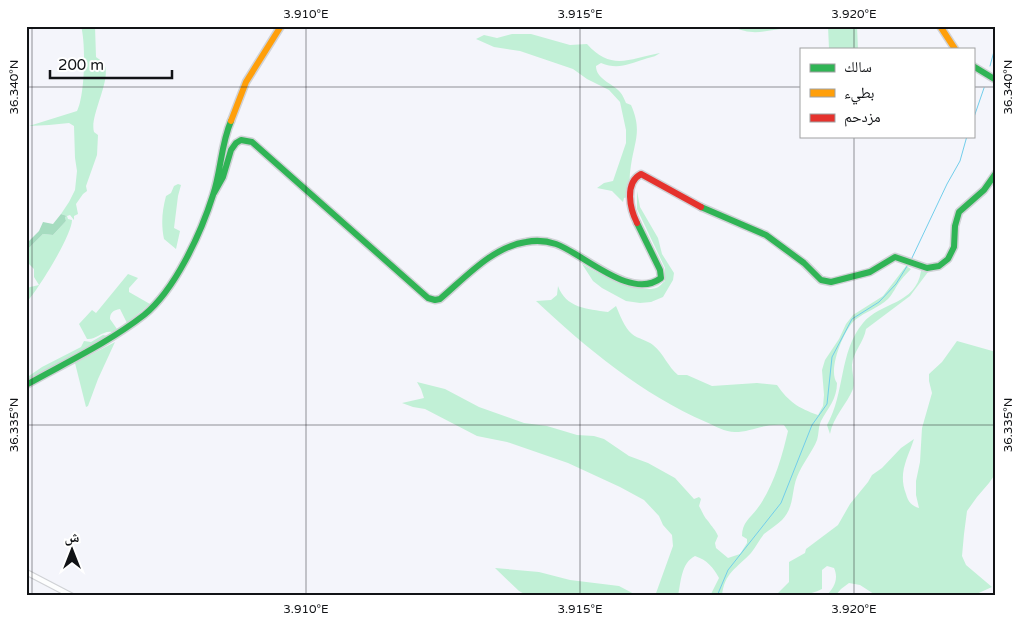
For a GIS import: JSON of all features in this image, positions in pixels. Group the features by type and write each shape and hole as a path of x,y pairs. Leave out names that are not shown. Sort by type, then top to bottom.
{"street":[{"path":"26,385 106,340 145,314 164,293 187,257 204,221 214,193 229,125 246,82 281,26"},
{"path":"940,26 954,48"},
{"path":"974,67 996,80"},
{"path":"214,193 224,176 232,147 241,140 249,141 284,169 431,300 440,299 500,251 513,245 533,241 551,242 559,245 599,269 621,278 644,285 654,284 660,278 660,270 632,215 630,206 633,179 639,174 643,174 696,206 766,235 804,263 820,280 831,282 877,269 895,257 928,268 938,267 948,261 953,252 959,212 982,192 996,173"},
{"path":"26,572 72,596"}],"green space":[{"path":"81,26 95,26 96,57 103,62 106,69 104,86 93,125 94,132 98,135 97,155 86,186 87,191 76,204 78,214 74,216 74,220 70,215 61,214 75,190 77,171 74,126 69,123 29,126 77,111 82,94 84,69 84,44"},
{"path":"732,26 790,26 790,28 747,32"},
{"path":"828,26 857,26 858,48 829,48"},
{"path":"512,34 531,34 570,45 587,44 604,58 612,60 630,60 660,53 623,66 601,63 596,66 601,78 617,89 622,94 626,103 631,105 636,121 637,135 630,169 628,197 624,198 623,202 612,191 597,188 604,183 613,181 626,143 626,130 620,102 609,90 587,79 573,69 520,51 494,47 476,39 484,35 497,38"},
{"path":"178,184 181,185 174,228 180,231 176,249 164,239 162,218 166,196"},
{"path":"637,191 640,207 658,238 662,254 674,273 673,280 663,297 651,302 640,303 626,301 602,288 593,281 582,264 608,277 639,288 656,288 665,281 665,268 637,209"},
{"path":"61,214 67,216 65,217 66,221 53,235 43,234 26,251 26,244 39,231 43,222 53,224"},
{"path":"67,216 68,219 72,220 71,227 61,249 39,285 34,277 34,269 29,264 26,266 26,251 43,234 53,235 66,221 65,217"},
{"path":"906,266 911,269 888,299 855,320 846,332 835,360 834,377 837,389 832,403 819,426 818,438 797,477 789,509 782,520 764,534 751,553 728,576 722,596 710,596 719,578 709,564 695,556 690,559 684,568 678,596 655,596 673,546 672,535 663,525 659,516 644,500 568,463 507,442 477,436 425,409 402,403 424,398 417,382 445,389 479,407 524,423 547,426 577,435 594,436 604,439 629,456 648,463 675,478 694,499 699,497 701,499 699,506 718,536 715,543 716,548 728,558 740,554 747,543 747,539 742,536 743,528 763,501 776,472 788,431 784,425 771,425 741,432 731,432 683,411 616,369 536,301 551,300 557,295 558,286 566,299 578,306 608,312 616,306 622,321 629,331 634,336 653,345 678,375 687,375 712,386 757,383 777,385 794,404 818,415 823,406 822,370 825,360 839,339 846,324 853,315 883,296"},
{"path":"921,271 928,272 910,296 866,329 853,360 853,389 834,422 830,434 827,425 837,400 846,359 855,334 870,316 905,297 912,291 918,282"},
{"path":"128,274 138,278 129,288 129,292 150,304 127,323 120,309 114,311 111,313 110,319 117,329 87,339 79,324 92,310 96,313"},
{"path":"39,285 26,303 26,288"},
{"path":"103,335 108,336 26,381 26,378 42,367 81,347 84,341 91,342"},
{"path":"957,341 996,352 996,473 967,511 962,556 966,565 992,587 972,596 877,596 860,585 849,583 835,596 826,596 836,580 834,568 827,566 822,570 822,589 793,596 775,596 789,582 789,562 805,553 806,549 838,525 850,504 872,475 882,468 901,448 914,439 904,466 903,480 908,499 912,505 919,508 916,495 916,481 920,462 922,428 932,393 929,374 942,362"},
{"path":"115,342 88,406 86,407 75,363"},
{"path":"495,568 539,572 570,580 619,586 638,596 528,596 519,591"}],"waterway":[{"path":"990,66 996,44"},
{"path":"974,117 984,88"},
{"path":"911,260 960,161 966,138"},
{"path":"717,596 728,570 781,503 812,425 827,404 832,357 852,319 879,302 896,284 909,263"}],"traffic: fast":[{"path":"974,67 996,80"},
{"path":"26,385 101,344 130,325 144,315 166,291 186,260 202,226 216,186 225,139 231,121"},
{"path":"214,193 223,177 231,150 236,143 241,140 252,142 428,298 435,300 440,299 490,257 514,245 534,241 556,244 622,280 636,284 649,284 661,278 660,270 637,223"},
{"path":"701,207 766,235 804,263 821,280 831,282 870,272 895,257 927,268 939,266 948,259 954,247 955,226 959,212 984,190 996,173"}],"traffic: slow":[{"path":"231,121 246,82 281,26"},
{"path":"940,26 954,48"}],"traffic: jam":[{"path":"637,223 632,211 630,190 632,183 641,174 701,207"}]}
